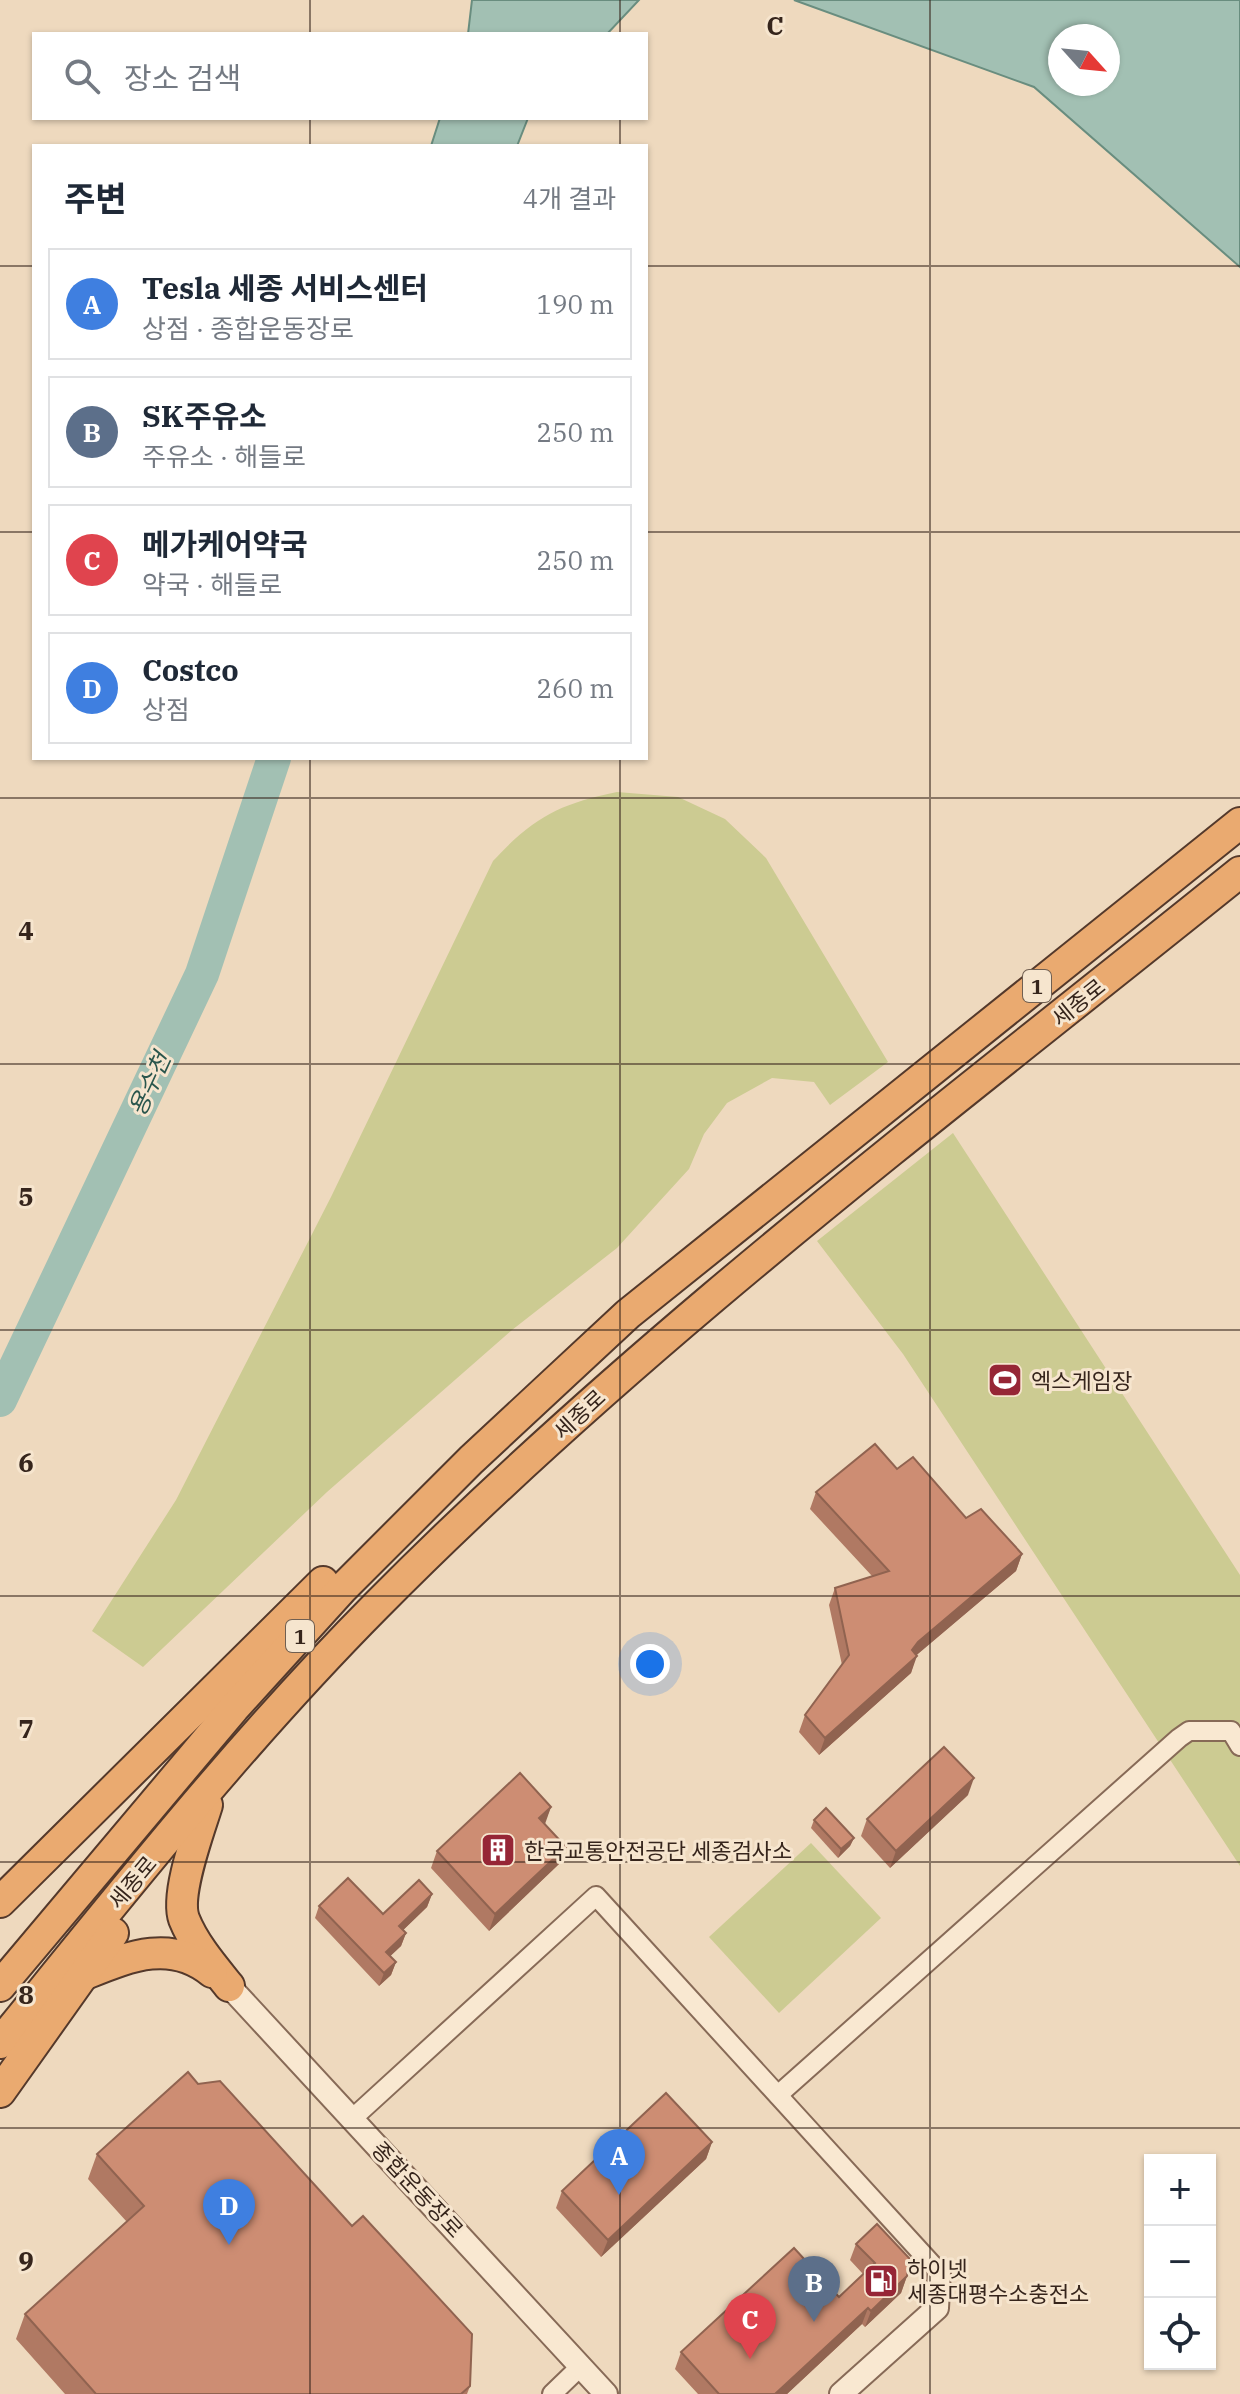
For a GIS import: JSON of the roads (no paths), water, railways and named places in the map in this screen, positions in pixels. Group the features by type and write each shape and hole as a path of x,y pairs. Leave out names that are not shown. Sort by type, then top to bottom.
{"highway":[{"name":"세종로","path":"0,1986 234,1708 342,1589 471,1460 628,1314 1240,823"},
{"name":"세종로","path":"0,2043 261,1731 373,1609 491,1494 646,1353 1240,872"},
{"path":"0,1902 417,1491 628,1314"},
{"path":"0,2092 261,1731"},
{"path":"209,1802 189,1859 183,1915 196,1944 229,1986"},
{"path":"83,1975 154,1950 173,1952 201,1963 229,1986"}],"street":[{"path":"778,2095 1179,1738 1189,1731 1231,1731 1240,1746"},
{"path":"353,2118 596,1896 939,2272 937,2308 841,2394"},
{"name":"종합운동장로","path":"229,1986 606,2394"},
{"path":"552,2394 581,2366"}],"waterway":[{"name":"용수천","path":"0,1400 202,974 273,760"}],"place":[{"name":"엑스게임장","path":"1005,1380"},
{"name":"한국교통안전공단 세종검사소","path":"498,1850"},
{"name":"Tesla 세종 서비스센터","path":"619,2195"},
{"name":"Costco","path":"229,2245"},
{"name":"하이넷 세종대평수소충전소","path":"881,2281"},
{"name":"SK주유소","path":"814,2322"},
{"name":"메가케어약국","path":"750,2359"}]}
